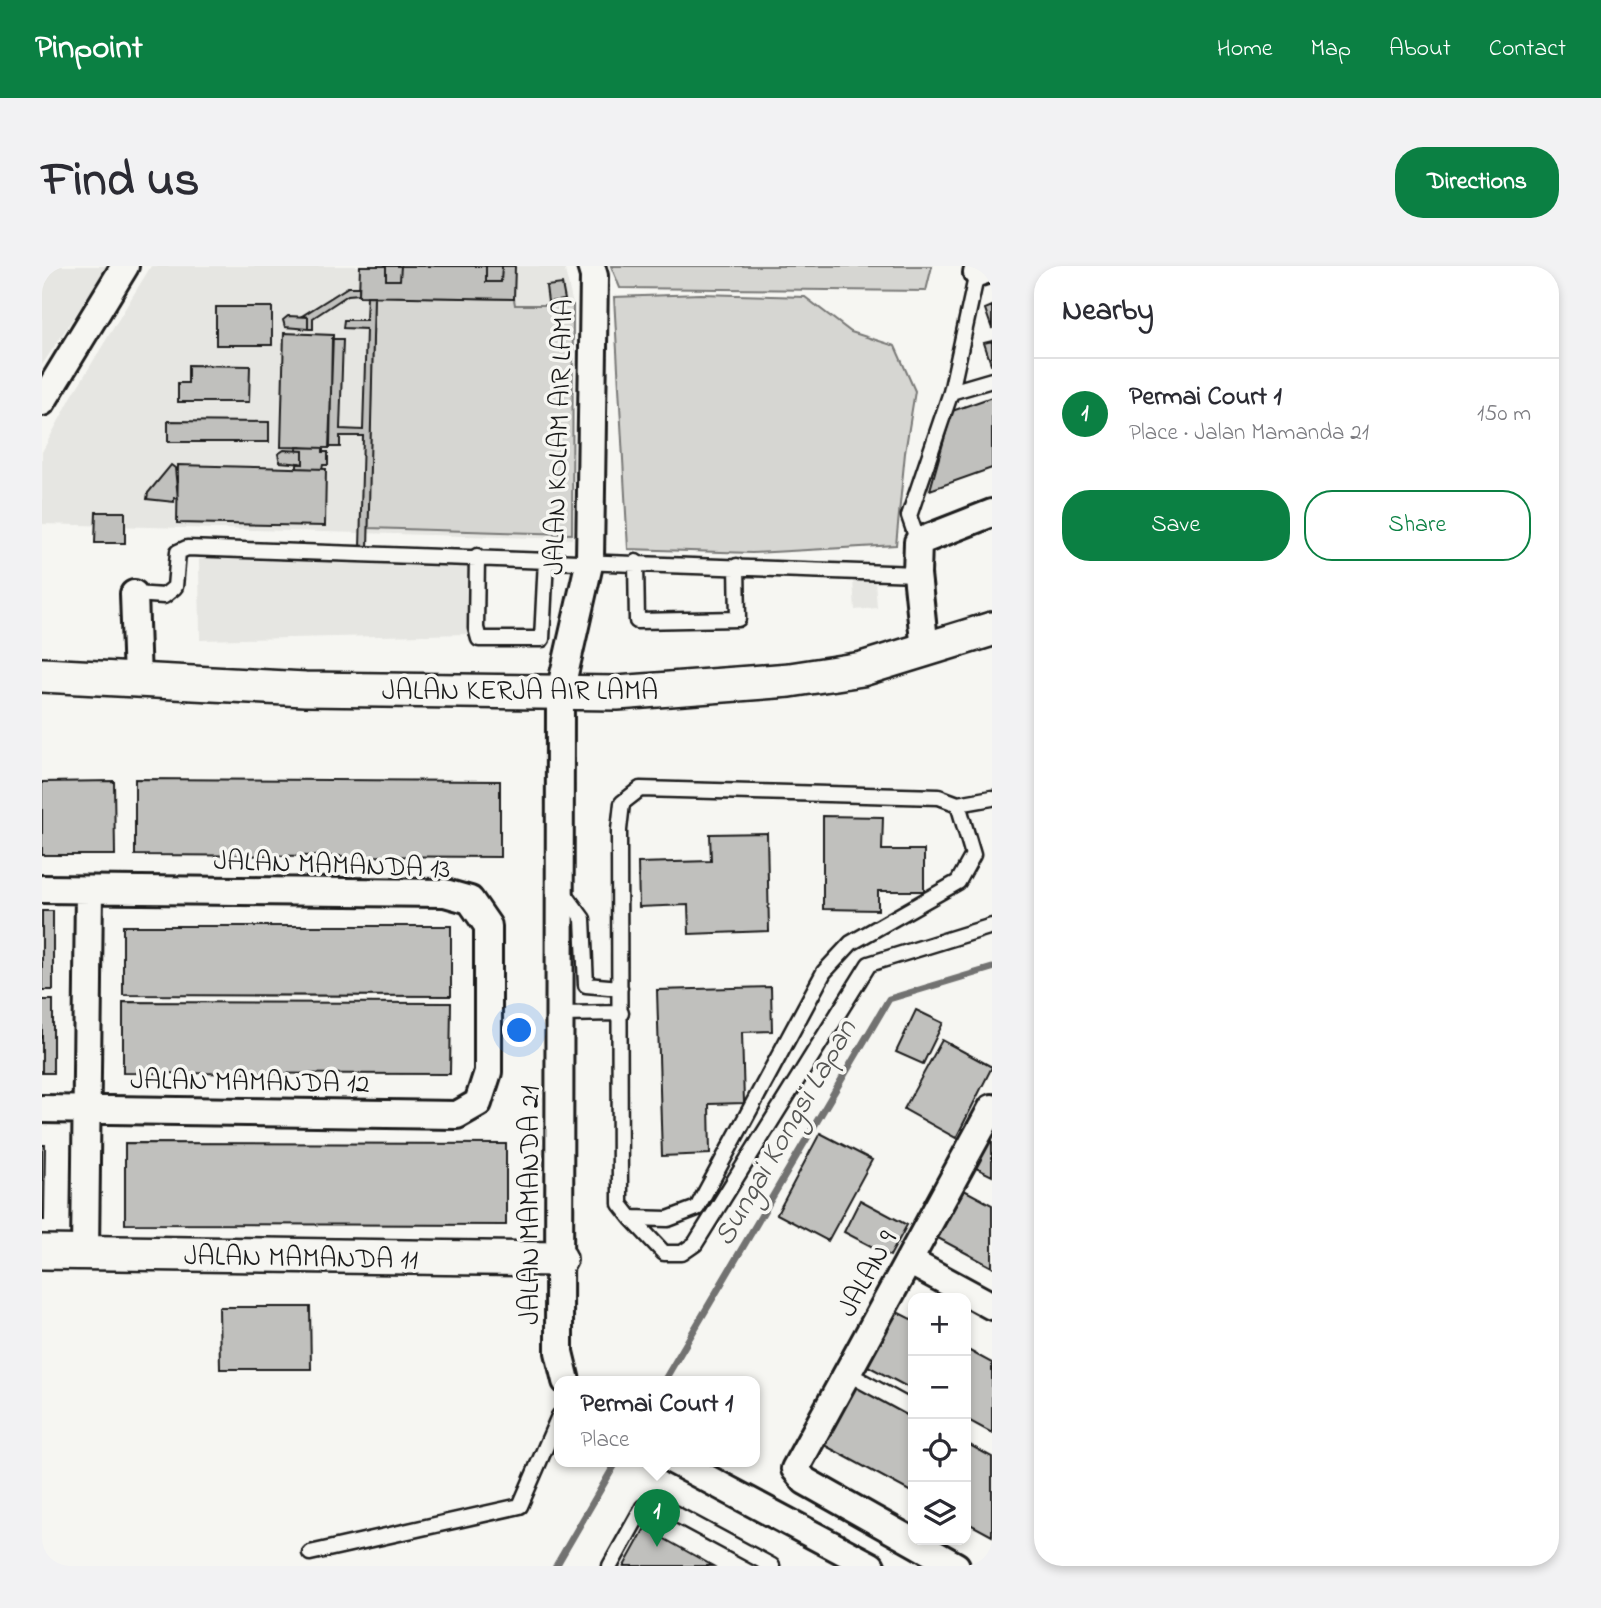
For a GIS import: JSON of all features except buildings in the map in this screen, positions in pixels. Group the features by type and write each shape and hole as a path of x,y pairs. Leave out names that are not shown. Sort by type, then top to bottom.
{"street":[{"path":"42,402 125,266"},
{"name":"JALAN KOLAM AIR LAMA","path":"561,692 590,560 594,276 591,266"},
{"path":"925,650 917,574 918,542 992,513"},
{"path":"134,594 137,680"},
{"name":"JALAN KERJA AIR LAMA","path":"42,675 305,690 617,693 790,680 862,669 992,629"},
{"name":"JALAN MAMANDA 21","path":"561,692 559,1352 565,1376"},
{"name":"JALAN MAMANDA 13","path":"42,889 445,893 470,900 488,926 488,1072 478,1103 457,1115"},
{"path":"85,1253 89,890"},
{"name":"JALAN 9","path":"926,1559 805,1481 795,1469 992,1108"},
{"name":"JALAN MAMANDA 12","path":"42,1109 457,1115"},
{"name":"JALAN MAMANDA 11","path":"42,1252 560,1259"},
{"path":"909,1261 992,1306"},
{"path":"685,1467 871,1566"},
{"path":"926,1559 956,1566"}],"lane":[{"path":"918,542 909,516 951,393 984,270"},
{"path":"951,393 992,380"},
{"path":"134,594 164,596 175,587 178,552 187,548 590,560 917,574"},
{"path":"477,556 476,628 480,639 542,639 546,559"},
{"path":"636,562 637,621 738,619 737,566"},
{"path":"992,798 958,804 939,797 640,789 622,803 618,830 620,1204 664,1253 682,1253 695,1244 869,964 992,926"},
{"path":"631,1218 668,1219 697,1208 824,972 851,943 958,883 973,855 958,804"},
{"path":"560,888 583,919 586,985 620,988"},
{"path":"560,1014 621,1013"},
{"path":"847,1373 908,1406"},
{"path":"310,1553 520,1506 554,1428"},
{"path":"610,1566 643,1507 655,1503 772,1566"}],"shaded area":[{"path":"42,266 108,266 42,365"},
{"path":"151,266 564,266 573,305 572,539 42,524 42,452 72,396"},
{"path":"611,266 932,266 926,291 620,288"},
{"path":"701,294 805,297 851,332 895,346 915,391 905,453 896,545 752,553 628,549 614,297"},
{"path":"374,296 514,299 515,305 573,305 572,534 368,528"},
{"path":"469,558 469,634 200,640 199,559"},
{"path":"875,579 877,608 855,610 853,580"}],"waterway":[{"name":"Sungai Kongsi Lapan","path":"667,1376 889,999 992,968"},
{"name":"Sungai Kongsi Lapan","path":"556,1566 614,1467"}],"place":[{"name":"Permai Court 1","path":"657,1547"}]}
